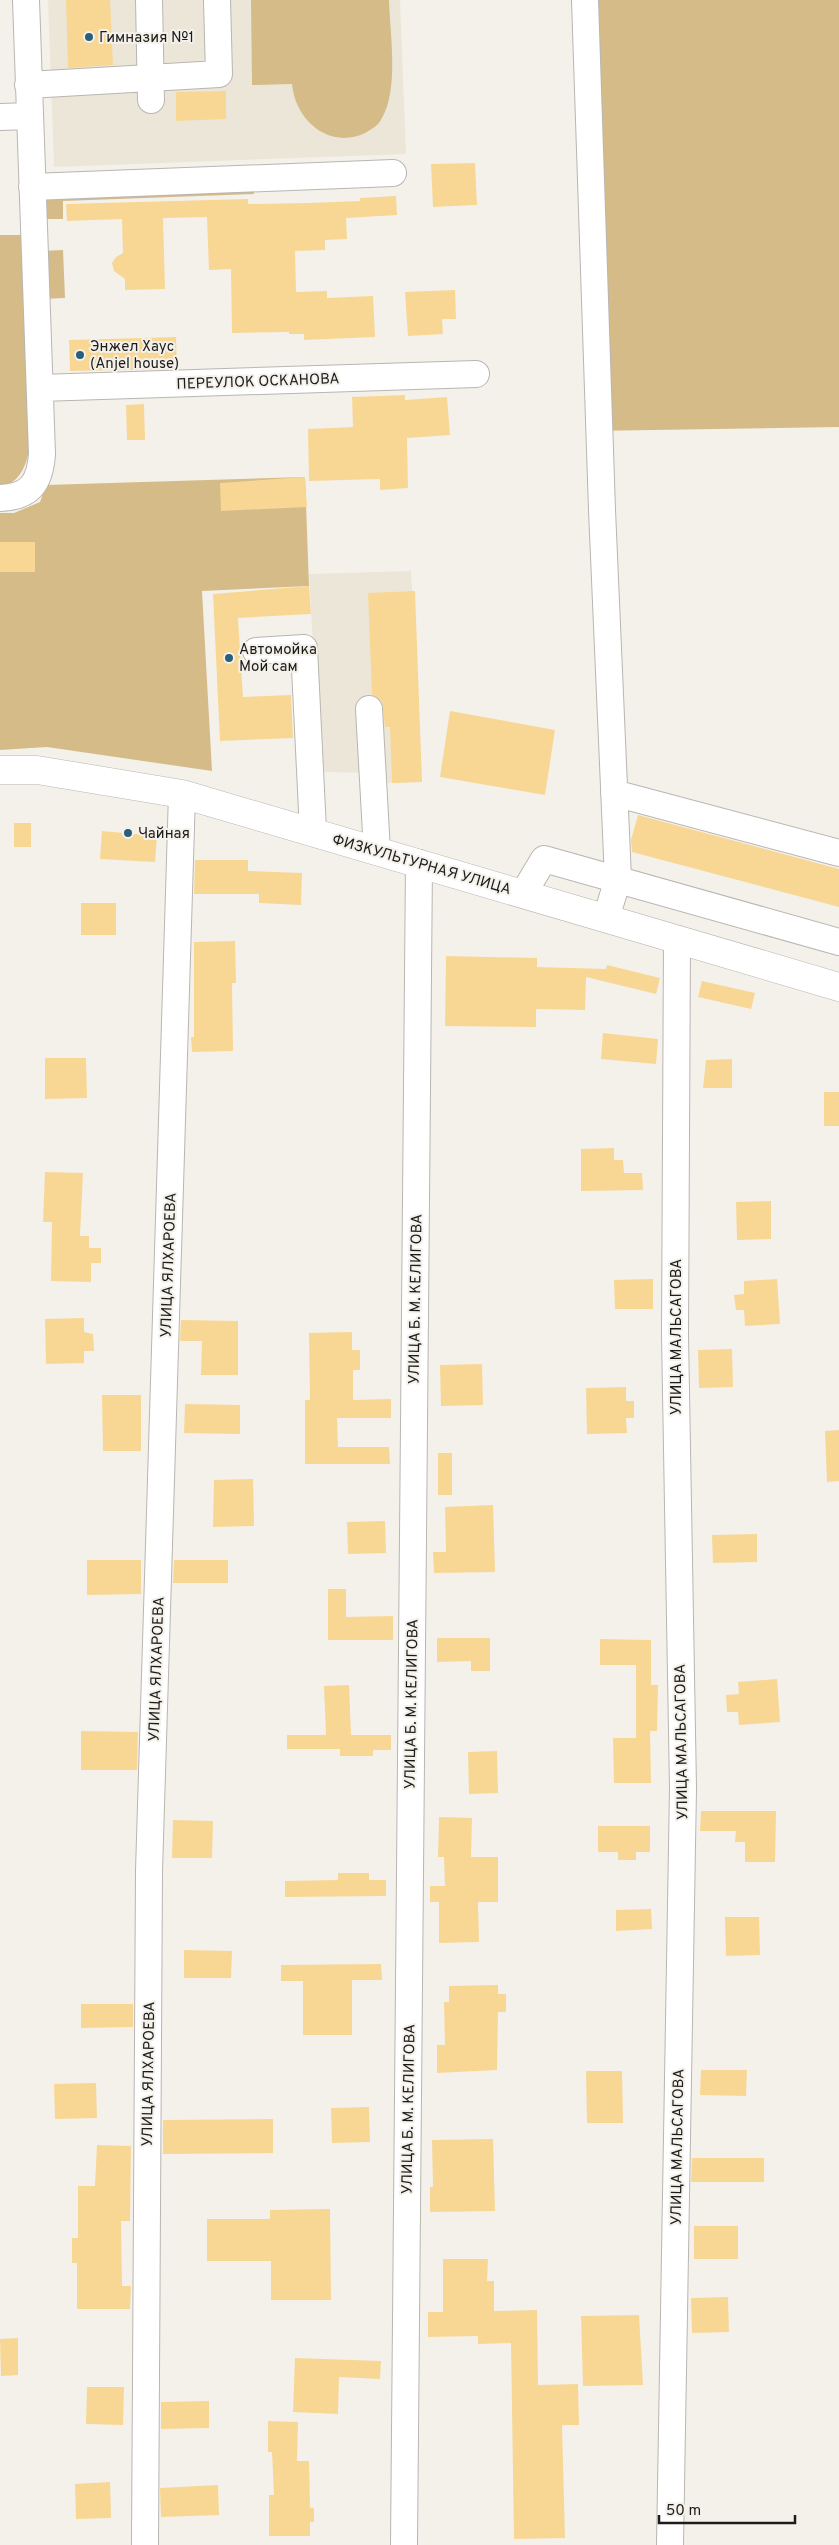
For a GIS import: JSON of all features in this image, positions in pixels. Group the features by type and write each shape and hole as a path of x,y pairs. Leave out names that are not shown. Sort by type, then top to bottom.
{"main road":[{"name":"ФИЗКУЛЬТУРНАЯ УЛИЦА","path":"0,770 37,770 182,794 839,987"}],"street":[{"path":"0,498 16,497 24,493 38,475 42,454 26,0"},
{"path":"149,0 151,90"},
{"path":"28,85 151,90 219,74 217,0"},
{"path":"585,0 602,500 618,879 606,918"},
{"path":"0,117 30,116"},
{"path":"32,187 393,173"},
{"name":"ПЕРЕУЛОК ОСКАНОВА","path":"40,388 476,374"},
{"path":"256,651 304,648 313,831"},
{"path":"369,709 377,850"},
{"path":"614,793 839,853"},
{"name":"УЛИЦА ЯЛХАРОЕВА","path":"145,2545 149,1871 182,794"},
{"path":"523,894 544,858 839,942"},
{"name":"УЛИЦА Б. М. КЕЛИГОВА","path":"404,2545 419,863"},
{"name":"УЛИЦА МАЛЬСАГОВА","path":"670,2545 683,1788 675,1335 678,939"}],"shaded area":[{"path":"48,0 400,0 406,154 54,167"},
{"path":"251,0 389,0 392,76 387,106 377,125 365,133 339,138 316,128 307,120 295,97 292,84 252,85"},
{"path":"576,0 839,0 839,427 589,431"},
{"path":"253,182 254,194 63,201 63,219 38,219 37,191"},
{"path":"0,235 22,235 29,449 21,473 12,483 0,488"},
{"path":"63,250 65,298 42,299 41,251"},
{"path":"305,477 309,586 202,591 212,771 47,747 0,750 0,513 14,513 40,502 46,485"},
{"path":"411,571 422,782 386,783 386,773 320,772 309,574"}],"building":[{"name":"Гимназия №1","path":"66,0 110,0 113,65 68,68"},
{"path":"226,91 226,119 176,121 176,92"},
{"path":"475,163 477,205 433,207 431,164"},
{"path":"396,196 397,215 346,218 347,239 325,240 325,250 295,251 296,292 327,291 327,298 373,296 375,337 304,340 304,334 289,334 289,332 232,333 231,269 209,270 207,217 163,218 165,289 125,290 125,279 114,271 112,263 116,257 123,253 122,219 67,221 66,204 248,199 248,204 308,203 360,201 360,198"},
{"path":"455,290 456,319 442,319 443,334 408,336 405,292"},
{"path":"176,337 177,369 70,371 69,340"},
{"path":"405,395 405,400 447,397 450,435 407,438 408,488 380,490 380,479 309,481 308,429 353,427 352,397"},
{"path":"144,404 145,440 127,440 126,405"},
{"path":"305,477 307,507 221,511 220,483"},
{"path":"0,542 35,542 35,572 0,572"},
{"path":"309,586 311,614 238,618 243,697 291,695 293,738 220,741 213,594"},
{"path":"415,591 422,782 392,783 390,727 385,727 382,701 372,695 368,593"},
{"path":"450,711 555,730 545,795 440,777"},
{"path":"638,815 839,869 839,907 632,852 631,840"},
{"path":"14,823 31,823 31,847 14,847"},
{"path":"102,831 157,836 155,862 100,859"},
{"path":"195,860 248,860 248,871 302,873 301,905 259,903 259,894 194,894"},
{"path":"81,903 116,903 116,935 81,935"},
{"path":"235,941 236,983 232,983 233,1051 192,1052 191,1037 194,1037 194,942"},
{"path":"446,956 537,958 537,967 606,969 607,965 660,978 656,994 586,977 585,1010 536,1009 536,1027 445,1026"},
{"path":"702,981 755,993 751,1009 698,997"},
{"path":"603,1033 658,1039 656,1064 601,1059"},
{"path":"45,1058 86,1058 87,1098 45,1099"},
{"path":"732,1059 732,1088 703,1088 706,1060"},
{"path":"824,1092 839,1092 839,1126 824,1126"},
{"path":"614,1148 614,1160 623,1160 624,1173 642,1173 643,1190 581,1191 581,1149"},
{"path":"45,1172 83,1173 80,1236 89,1236 89,1248 101,1248 101,1263 91,1263 91,1282 51,1281 52,1222 43,1222"},
{"path":"771,1201 771,1239 737,1240 736,1202"},
{"path":"653,1279 653,1309 615,1309 614,1280"},
{"path":"777,1279 780,1324 745,1326 744,1310 736,1310 734,1295 744,1294 744,1281"},
{"path":"84,1318 84,1332 93,1334 94,1351 84,1351 84,1363 46,1364 45,1319"},
{"path":"181,1320 238,1321 238,1375 201,1375 202,1341 180,1341"},
{"path":"352,1332 352,1350 360,1350 360,1370 353,1370 353,1400 391,1399 391,1418 337,1418 338,1447 389,1447 390,1464 305,1464 305,1400 310,1400 309,1333"},
{"path":"732,1349 733,1387 699,1388 698,1350"},
{"path":"482,1364 483,1405 441,1406 440,1365"},
{"path":"626,1387 626,1401 634,1401 634,1418 626,1418 627,1433 587,1434 586,1388"},
{"path":"102,1395 141,1395 141,1451 103,1451"},
{"path":"185,1404 240,1405 240,1434 184,1433"},
{"path":"839,1430 839,1481 827,1482 825,1431"},
{"path":"438,1453 452,1453 452,1495 438,1495"},
{"path":"253,1479 254,1526 213,1527 214,1480"},
{"path":"493,1505 495,1572 434,1573 433,1552 446,1552 445,1507"},
{"path":"385,1521 386,1553 348,1554 347,1522"},
{"path":"757,1534 757,1562 713,1563 712,1535"},
{"path":"87,1560 141,1560 141,1594 87,1595"},
{"path":"174,1560 228,1560 228,1583 173,1583"},
{"path":"328,1589 346,1589 346,1617 393,1616 393,1640 328,1640"},
{"path":"437,1638 490,1638 490,1671 471,1671 471,1661 437,1662"},
{"path":"600,1639 651,1640 651,1685 658,1685 657,1731 650,1731 651,1783 614,1783 613,1738 636,1738 636,1665 600,1665"},
{"path":"777,1679 780,1722 739,1725 738,1712 727,1712 726,1695 739,1694 738,1682"},
{"path":"349,1685 351,1735 391,1735 391,1750 373,1750 373,1756 340,1756 340,1749 287,1749 287,1735 326,1735 324,1686"},
{"path":"81,1731 138,1732 137,1770 81,1770"},
{"path":"497,1751 498,1793 469,1794 468,1752"},
{"path":"701,1811 776,1811 775,1862 745,1862 745,1842 735,1842 736,1831 700,1831"},
{"path":"439,1817 472,1818 471,1857 498,1857 498,1902 478,1902 479,1942 439,1943 439,1902 430,1902 430,1886 445,1886 444,1857 438,1857"},
{"path":"173,1820 213,1821 212,1858 172,1858"},
{"path":"598,1826 650,1826 650,1852 636,1852 636,1860 618,1860 618,1852 598,1852"},
{"path":"338,1873 369,1873 369,1880 386,1880 386,1896 285,1897 285,1881 338,1880"},
{"path":"651,1909 652,1929 616,1931 616,1910"},
{"path":"725,1917 759,1917 760,1955 726,1956"},
{"path":"184,1950 232,1951 231,1978 184,1978"},
{"path":"381,1964 382,1980 352,1980 352,2035 303,2035 303,1981 281,1981 281,1965"},
{"path":"498,1985 498,1994 506,1994 506,2012 498,2012 497,2070 437,2073 437,2045 445,2045 444,2002 449,2002 449,1986"},
{"path":"81,2004 133,2004 133,2027 81,2028"},
{"path":"701,2070 747,2070 746,2096 700,2095"},
{"path":"586,2071 622,2071 623,2123 587,2123"},
{"path":"96,2083 97,2118 55,2119 54,2084"},
{"path":"369,2107 370,2142 332,2143 331,2108"},
{"path":"273,2119 273,2153 163,2154 163,2120"},
{"path":"493,2139 495,2211 430,2212 430,2187 433,2187 432,2140"},
{"path":"97,2145 131,2146 130,2221 121,2221 122,2286 131,2286 130,2309 77,2309 77,2263 72,2263 72,2238 78,2238 78,2186 95,2186"},
{"path":"692,2158 764,2158 764,2182 691,2182"},
{"path":"330,2209 331,2300 271,2300 271,2261 207,2261 207,2219 270,2219 270,2210"},
{"path":"694,2226 738,2226 738,2259 694,2259"},
{"path":"443,2259 488,2259 487,2281 494,2281 494,2311 537,2310 538,2385 578,2384 579,2425 562,2425 565,2538 514,2539 511,2343 478,2344 478,2336 428,2337 428,2312 443,2312"},
{"path":"728,2297 729,2332 692,2333 691,2298"},
{"path":"639,2315 643,2385 583,2386 581,2316"},
{"path":"18,2338 18,2375 1,2376 0,2339"},
{"path":"295,2358 381,2361 380,2379 339,2377 338,2414 293,2412"},
{"path":"87,2387 124,2387 123,2425 86,2424"},
{"path":"209,2401 209,2428 161,2429 161,2402"},
{"path":"268,2421 298,2422 297,2461 309,2461 310,2508 314,2508 314,2522 310,2522 310,2536 269,2536 269,2495 274,2495 272,2452 268,2452"},
{"path":"110,2482 111,2518 76,2519 75,2484"},
{"path":"218,2485 219,2515 161,2517 160,2488"}],"place":[{"name":"Гимназия №1","path":"89,37"},
{"name":"Энжел Хаус (Anjel house)","path":"80,355"},
{"name":"Автомойка Мой сам","path":"229,658"},
{"name":"Чайная","path":"128,833"}]}
